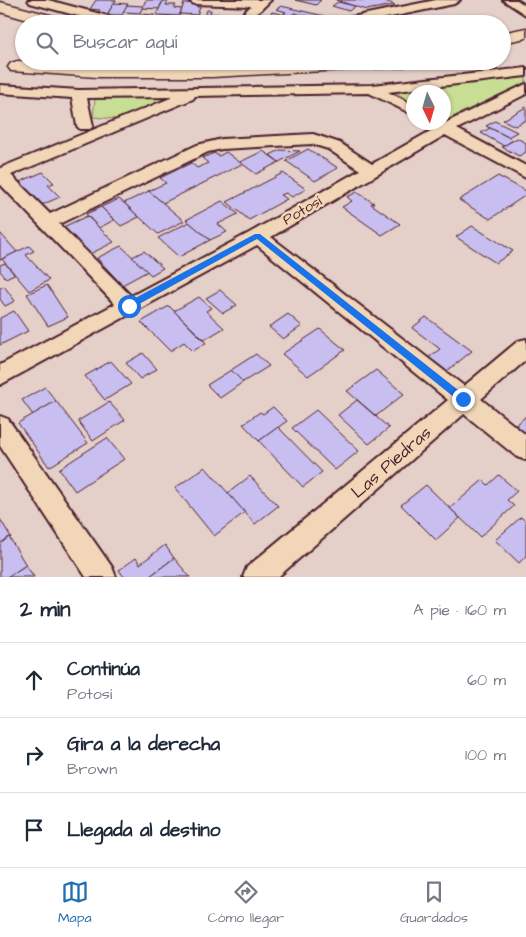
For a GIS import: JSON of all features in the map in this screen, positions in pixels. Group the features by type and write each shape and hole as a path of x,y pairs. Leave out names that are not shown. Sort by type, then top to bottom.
{"highway":[{"path":"4,5 66,14"},
{"path":"511,36 526,33"},
{"path":"511,44 526,42"},
{"path":"79,70 231,70"}],"street":[{"path":"34,0 66,14"},
{"path":"194,0 263,2"},
{"path":"378,15 436,2 454,0"},
{"path":"509,0 526,11"},
{"path":"248,15 263,2"},
{"path":"0,89 80,94 372,88 526,72"},
{"path":"372,88 406,107"},
{"name":"Potosí","path":"451,121 526,88"},
{"path":"129,306 0,174 199,92"},
{"path":"80,94 85,126"},
{"path":"0,161 85,126 124,123"},
{"name":"Potosí","path":"0,376 258,236 372,170 433,130"},
{"path":"446,130 526,173"},
{"path":"48,222 203,148 222,144 313,139 334,146 372,170"},
{"path":"258,236 526,449"},
{"name":"Las Piedras","path":"257,577 526,347"},
{"path":"0,426 102,577"}],"green space":[{"path":"526,75 526,82 451,118 451,85 437,85"},
{"path":"406,89 406,99 393,90"},
{"path":"173,97 117,119 93,117 95,99"}],"building":[{"path":"96,0 116,0 107,15 97,14 100,10 90,9"},
{"path":"146,0 163,0 159,9 142,8"},
{"path":"295,0 321,0 316,5"},
{"path":"336,0 383,0 395,5 366,10"},
{"path":"163,1 168,1 166,5 176,5 174,8 182,9 179,15 156,15"},
{"path":"338,2 355,6 349,11 332,6"},
{"path":"114,3 128,4 122,15 107,15"},
{"path":"184,3 198,4 197,7 200,7 197,15 180,14"},
{"path":"127,5 143,6 140,13 123,12"},
{"path":"281,6 320,15 294,13 287,15 283,14 286,12 276,9"},
{"path":"207,10 211,10 210,14 221,14 221,15 206,15"},
{"path":"272,12 282,15 270,15"},
{"path":"526,107 526,120 515,126 503,120"},
{"path":"495,121 517,132 508,137 486,126"},
{"path":"490,128 513,140 504,146 481,133"},
{"path":"517,138 526,143 526,152 519,156 502,147"},
{"path":"308,149 338,168 315,181 286,161"},
{"path":"280,150 300,151 279,162 270,155"},
{"path":"263,151 279,162 256,174 240,162"},
{"path":"226,152 242,164 163,203 148,191 166,183 160,178 191,163 197,168 208,163 202,158 214,153 219,156"},
{"path":"43,172 54,183 48,185 60,197 39,206 17,183"},
{"path":"283,173 306,189 292,197 286,193 281,195 287,199 249,220 227,202"},
{"path":"498,176 526,191 526,195 490,219 459,200"},
{"path":"149,191 184,221 158,234 124,203"},
{"path":"357,192 400,224 382,235 342,207 352,201 347,197"},
{"path":"119,199 139,217 121,226 101,207"},
{"path":"222,201 238,214 218,224 227,232 210,240 186,220"},
{"path":"101,207 114,220 99,228 86,214"},
{"path":"87,216 114,242 88,255 61,228"},
{"path":"189,222 210,240 179,257 158,238"},
{"path":"472,226 513,251 496,263 456,237"},
{"path":"0,233 17,252 0,260"},
{"path":"29,246 34,251 26,255 49,280 29,291 2,259"},
{"path":"121,246 148,271 122,285 97,258"},
{"path":"144,251 163,268 151,275 132,257"},
{"path":"5,263 14,274 6,278 0,271 0,265"},
{"path":"47,285 68,317 48,326 27,294"},
{"path":"4,286 15,301 5,306 0,299 0,288"},
{"path":"220,290 237,305 223,313 206,298"},
{"path":"199,297 211,308 206,311 224,328 204,340 174,311"},
{"path":"169,306 206,343 193,351 184,342 170,351 141,322"},
{"path":"14,311 28,331 0,345 0,318"},
{"path":"288,314 302,326 283,339 269,327"},
{"path":"426,317 472,351 446,372 428,358 440,349 412,328"},
{"path":"320,329 345,350 308,376 282,354"},
{"path":"143,353 157,369 140,379 126,363"},
{"path":"256,354 269,366 243,382 231,370"},
{"path":"111,361 131,384 105,400 85,376"},
{"path":"231,370 243,382 220,398 207,385"},
{"path":"376,370 404,394 376,416 347,391"},
{"path":"45,387 56,401 33,415 22,400"},
{"path":"357,400 389,428 369,444 338,415"},
{"path":"56,401 88,443 49,467 18,423"},
{"path":"109,402 125,420 93,441 78,421"},
{"path":"273,407 287,421 259,441 243,424 260,412 263,414"},
{"path":"316,410 359,451 335,470 292,428"},
{"path":"526,416 526,436 514,427"},
{"path":"278,427 322,472 303,487 259,441"},
{"path":"107,438 124,459 75,491 59,469"},
{"path":"205,467 245,512 214,536 175,488"},
{"path":"499,475 517,491 507,500 514,506 480,537 450,508 483,480 488,485"},
{"path":"250,476 278,506 255,524 228,493"},
{"path":"426,485 460,518 436,540 401,505"},
{"path":"521,517 526,522 526,556 519,563 495,540"},
{"path":"0,519 11,537 0,544"},
{"path":"9,537 26,565 8,577 0,577 0,544"},
{"path":"165,545 174,558 149,577 124,577 119,570 136,558 140,564"},
{"path":"174,558 190,577 149,577"},
{"path":"26,565 34,577 8,577"}],"route":[{"path":"129,306 258,236 463,399"}]}
